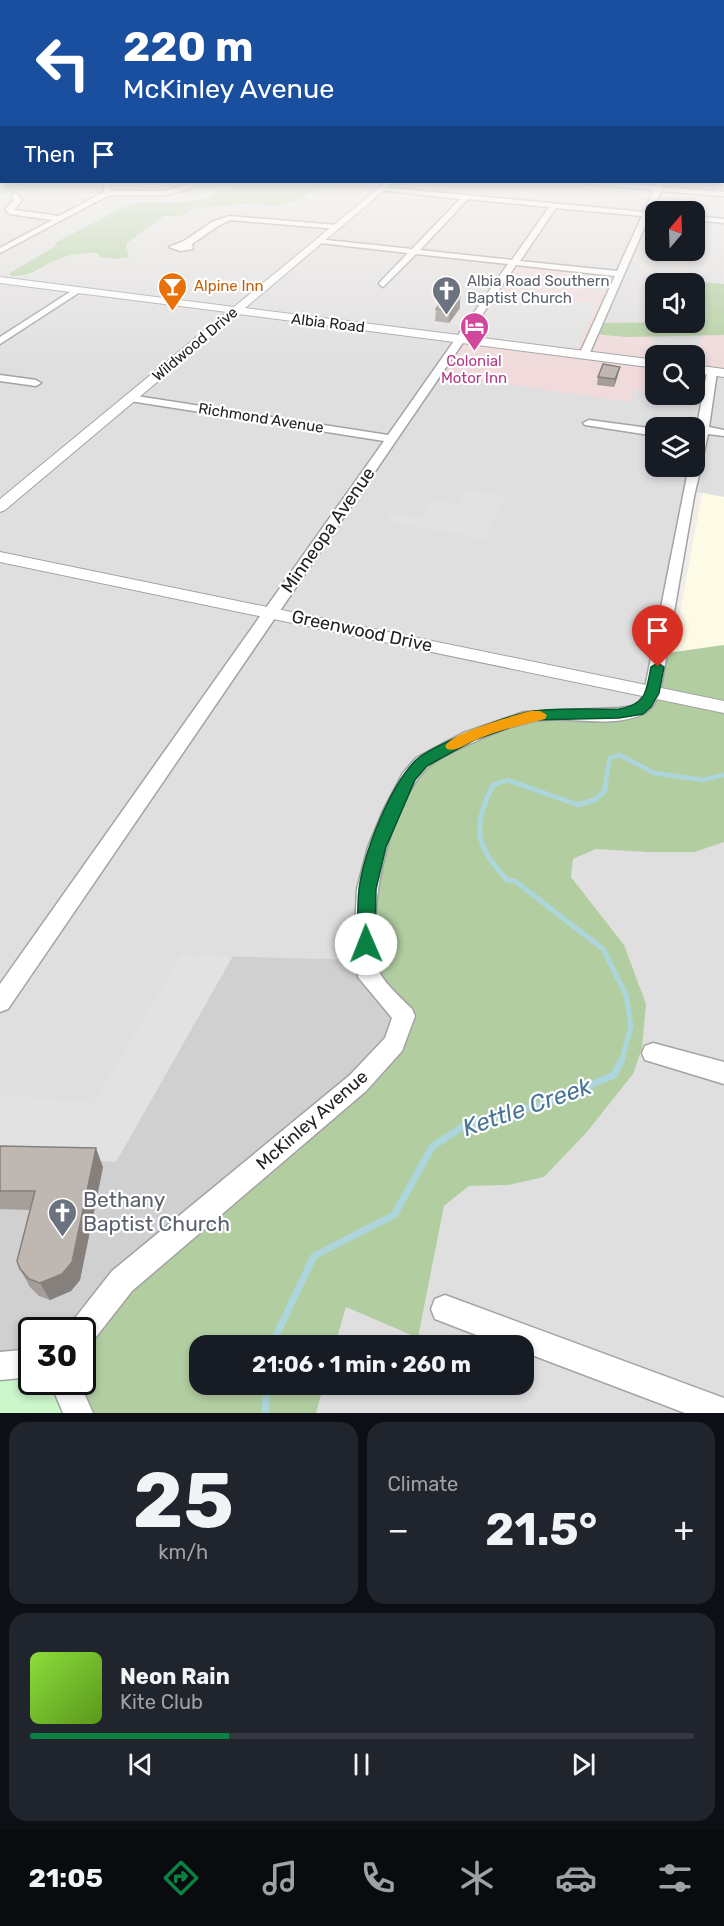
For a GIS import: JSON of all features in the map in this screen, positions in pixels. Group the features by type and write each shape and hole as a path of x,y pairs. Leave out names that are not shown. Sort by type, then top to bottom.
{"street":[{"path":"0,251 29,236"},
{"path":"187,243 197,236"},
{"name":"Wildwood Drive","path":"0,507 326,236"},
{"path":"383,284 429,236"},
{"name":"Minneopa Avenue","path":"0,1002 533,236"},
{"path":"584,355 618,274 639,236"},
{"path":"320,241 618,274"},
{"path":"0,244 11,245"},
{"name":"Albia Road","path":"0,280 645,363"},
{"path":"0,341 79,290"},
{"path":"703,417 710,371"},
{"path":"0,378 36,383"},
{"name":"Richmond Avenue","path":"130,398 392,439"},
{"path":"590,423 645,431"},
{"path":"705,435 724,433"},
{"path":"652,693 692,477"},
{"name":"Greenwood Drive","path":"0,556 724,707"},
{"name":"McKinley Avenue","path":"94,1317 122,1281 358,1083 394,1044 404,1016 369,977 365,928 367,889 378,847 392,811 409,777 422,762 469,737 530,716 619,714 638,710 646,704 652,693"},
{"path":"653,1053 724,1073"},
{"path":"445,1309 724,1413"},
{"path":"0,1366 18,1364"},
{"path":"70,1395 78,1413"}],"shaded area":[{"path":"0,236 69,236 44,253 28,276 60,258 85,253 129,257 126,244 137,236 645,236 645,261 705,261 705,236 723,236 724,319 705,323 705,273 645,273 645,333 703,333 700,345 650,345 653,336 626,337 593,334 568,287 576,270 436,374 634,390 645,359 645,405 705,405 705,370 724,373 724,497 690,491 652,693 368,960 181,955 93,1103 0,1094"},
{"path":"514,263 576,269 568,287 611,292 597,322 626,337 653,335 650,345 645,345 645,391 634,390 629,402 436,374"},
{"path":"502,292 597,303 576,349 472,336"},
{"path":"457,299 488,299 468,326 448,324"},
{"path":"702,334 724,335 724,373 705,370 705,345 700,345"},
{"path":"467,490 505,496 485,539 385,521 390,513 421,518 432,500 458,505"},
{"path":"702,493 724,497 724,645 673,652"},
{"path":"724,842 724,1413 316,1413 321,1395 534,1395 534,1335 419,1335 444,1206 469,1186 509,1185 544,1177 587,1132 633,1074 587,900 571,876 573,859 596,848 647,852 695,852"},
{"path":"181,955 368,960 404,1016 394,1044 96,1317 18,1317 18,1364 0,1366 0,1094 93,1103"},
{"path":"181,955 233,956 116,1162 0,1154 0,1094 93,1103"},
{"path":"346,1307 411,1335 338,1335"}],"green space":[{"path":"68,236 137,236 126,244 129,257 114,259 100,257 97,253 73,255 63,257 31,273 10,276 10,273 57,245 55,243"},
{"path":"705,282 724,284 724,335 626,337 593,334 598,323 645,323 645,333 705,333"},
{"path":"724,645 724,842 695,852 596,849 573,859 571,877 624,945 646,1004 642,1048 633,1074 587,1132 544,1177 509,1185 469,1186 444,1206 419,1335 411,1335 346,1307 338,1335 189,1335 189,1395 321,1395 316,1413 0,1413 19,1395 96,1395 96,1320 358,1083 404,1016 369,977 378,847 422,762 530,716 638,710 660,654"},
{"path":"18,1364 18,1395 70,1395 78,1413 0,1413 0,1366"}],"building":[{"path":"447,295 460,297 450,311 436,309"},
{"path":"603,364 620,367 615,379 598,377"},
{"name":"Bethany Baptist Church","path":"0,1146 96,1148 72,1262 62,1274 40,1283 29,1279 20,1269 17,1261 35,1191 0,1191"}],"waterway":[{"name":"Kettle Creek","path":"605,785 610,758 620,755 654,773 703,780 724,775"},
{"name":"Kettle Creek","path":"494,785 508,780 521,785"},
{"name":"Kettle Creek","path":"499,783 493,785 482,813 480,836 483,846 496,868 507,880 515,881 603,949 626,995 631,1026 622,1060"},
{"name":"Kettle Creek","path":"516,783 578,805 594,800 604,792 606,783"},
{"name":"Kettle Creek","path":"276,1335 314,1256 394,1215 432,1147 465,1125 551,1102 614,1075 622,1059"},
{"name":"Kettle Creek","path":"265,1413 266,1395"}],"slow traffic":[{"path":"452,746 469,737 530,716 540,715"}],"place":[{"name":"Alpine Inn","path":"173,312"},
{"name":"Albia Road Southern Baptist Church","path":"446,316"},
{"name":"Colonial Motor Inn","path":"474,352"},
{"name":"Bethany Baptist Church","path":"62,1238"}],"route":[{"path":"366,944 367,889 378,847 409,777 422,762 469,737 530,716 574,713 619,714 638,710 646,704 652,693 658,667"}]}
